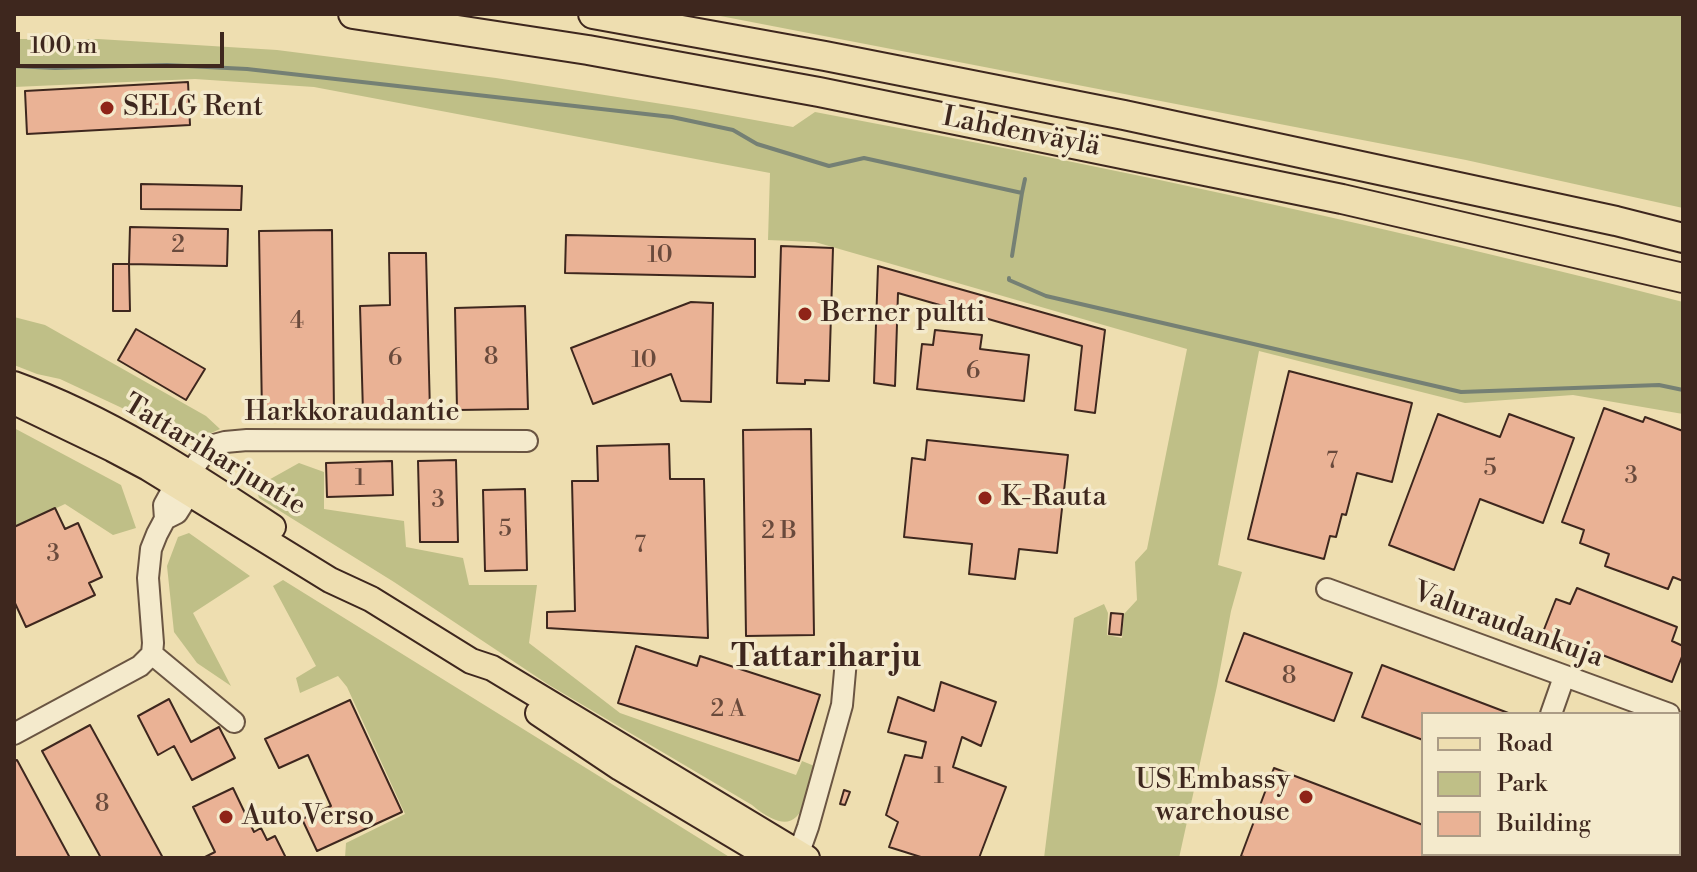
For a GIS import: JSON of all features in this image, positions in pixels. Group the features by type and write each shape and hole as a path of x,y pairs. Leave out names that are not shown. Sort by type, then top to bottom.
{"highway":[{"name":"Lahdenväylä","path":"353,14 588,50 819,92 1342,199 1683,278"},
{"name":"Lahdenväylä","path":"593,14 1124,115 1683,238"},
{"path":"1616,221 1683,231"},
{"path":"1502,236 1683,288"}],"main road":[{"name":"Tattariharjuntie","path":"14,384 119,430 185,484"},
{"name":"Tattariharjuntie","path":"14,402 185,484 339,569 371,599 471,661 492,668 801,856"},
{"name":"Tattariharjuntie","path":"471,661 484,679 620,768 771,858"}],"street":[{"name":"Harkkoraudantie","path":"185,484 205,452 225,442 527,441"},
{"path":"14,734 140,666 152,654 148,578 151,549 165,519 164,505 185,484"},
{"name":"Valuraudankuja","path":"1327,589 1663,712"},
{"path":"152,654 234,722"},
{"path":"801,856 842,705 846,660"},
{"path":"1552,712 1564,677"}],"green space":[{"path":"710,14 1683,14 1683,208 1466,160"},
{"path":"14,39 98,39 277,50 496,78 793,127 815,112 1049,157 1308,212 1683,302 1683,414 1573,395 1465,403 1259,351 1218,565 1242,572 1179,858 1044,858 1074,618 1104,604 1108,613 1107,635 1122,638 1124,614 1137,600 1135,562 1147,549 1187,349 815,242 768,240 770,173 314,87 195,79 14,87"},
{"path":"14,317 45,325 206,416 220,429 189,443 182,442 122,408 60,379 14,365"},
{"path":"14,428 121,485 136,528 113,535 65,504 14,528"},
{"path":"299,463 324,472 324,509 404,521 406,547 463,558 469,585 537,585 529,643 620,713 796,775 802,761 817,767 798,816 790,821 781,821 768,816 549,685 394,582 259,498 256,487"},
{"path":"189,533 250,576 193,613 231,686 197,663 174,632 167,566 178,537"},
{"path":"283,580 731,858 345,858 346,843 405,814 347,687 338,676 300,693 296,678 316,666 273,586"}],"building":[{"name":"SELG Rent","path":"188,82 190,125 27,134 25,91"},
{"path":"141,184 242,186 241,210 141,209"},
{"path":"130,227 228,229 227,266 129,264"},
{"path":"332,230 334,414 262,415 259,231"},
{"path":"566,235 755,239 755,277 565,273"},
{"name":"Berner pultti","path":"781,246 833,248 829,381 777,383"},
{"path":"389,253 426,253 430,412 363,413 360,306 390,305"},
{"path":"113,264 129,264 130,311 113,311"},
{"path":"878,266 1105,330 1095,413 1075,410 1082,346 898,293 895,386 874,383"},
{"path":"691,302 713,303 711,402 681,401 671,374 593,404 571,348"},
{"path":"525,306 528,409 457,410 455,308"},
{"path":"136,329 205,369 186,400 118,360"},
{"path":"935,330 982,335 980,349 1029,355 1024,401 917,389 922,344 933,345"},
{"path":"1289,371 1412,403 1392,482 1357,473 1346,515 1342,514 1336,537 1330,536 1324,559 1248,539"},
{"path":"1604,408 1643,422 1645,417 1683,431 1683,581 1673,577 1668,589 1605,566 1609,554 1580,543 1584,530 1562,522"},
{"path":"1438,414 1500,437 1509,414 1574,438 1543,523 1480,499 1454,570 1389,545"},
{"path":"811,429 814,635 746,636 743,430"},
{"name":"K-Rauta","path":"927,440 1068,455 1057,553 1019,549 1015,579 969,574 972,544 904,537 912,458 925,460"},
{"path":"669,444 670,479 704,479 708,638 547,628 547,612 575,611 572,481 598,481 597,446"},
{"path":"456,460 458,542 420,542 418,461"},
{"path":"392,461 393,495 327,497 326,463"},
{"path":"525,489 527,570 485,571 483,490"},
{"path":"55,508 65,529 78,523 102,577 89,583 95,595 26,627 14,601 14,527"},
{"path":"1577,588 1677,627 1672,641 1683,646 1683,654 1672,682 1543,632 1556,599 1570,604"},
{"path":"1111,613 1123,614 1121,635 1109,634"},
{"path":"1244,633 1352,673 1334,721 1226,681"},
{"path":"636,646 697,666 700,656 820,695 799,761 618,703"},
{"path":"1382,665 1506,712 1421,712 1421,739 1362,717"},
{"path":"941,682 996,702 981,746 962,737 953,767 1006,787 979,858 924,858 889,847 898,822 886,815 905,755 922,758 926,742 888,732 898,697 934,711"},
{"path":"169,699 191,742 219,727 235,758 192,780 174,746 158,755 138,716"},
{"path":"350,700 402,812 317,851 302,819 331,806 308,755 279,768 265,739"},
{"path":"90,725 163,858 101,858 42,751"},
{"path":"1681,741 1683,742 1681,837"},
{"path":"17,760 70,858 14,858 14,761"},
{"name":"US Embassy warehouse","path":"1274,768 1421,824 1421,856 1465,856 1247,858 1241,856"},
{"path":"233,788 254,832 261,828 267,840 275,836 286,858 203,858 215,852 193,807"},
{"path":"844,790 850,792 845,805 840,804"}],"waterway":[{"path":"14,66 167,65 247,69 672,117 733,130 757,144 829,166 864,158 1022,193 1012,256"},
{"path":"1022,193 1025,179"},
{"path":"1009,278 1046,296 1461,392 1659,385 1683,390"}],"place":[{"name":"SELG Rent","path":"107,108"},
{"name":"Berner pultti","path":"805,314"},
{"name":"K-Rauta","path":"985,498"},
{"name":"US Embassy warehouse","path":"1306,797"},
{"name":"AutoVerso","path":"226,817"}],"district":[{"name":"Tattariharju","path":"826,658"}]}
